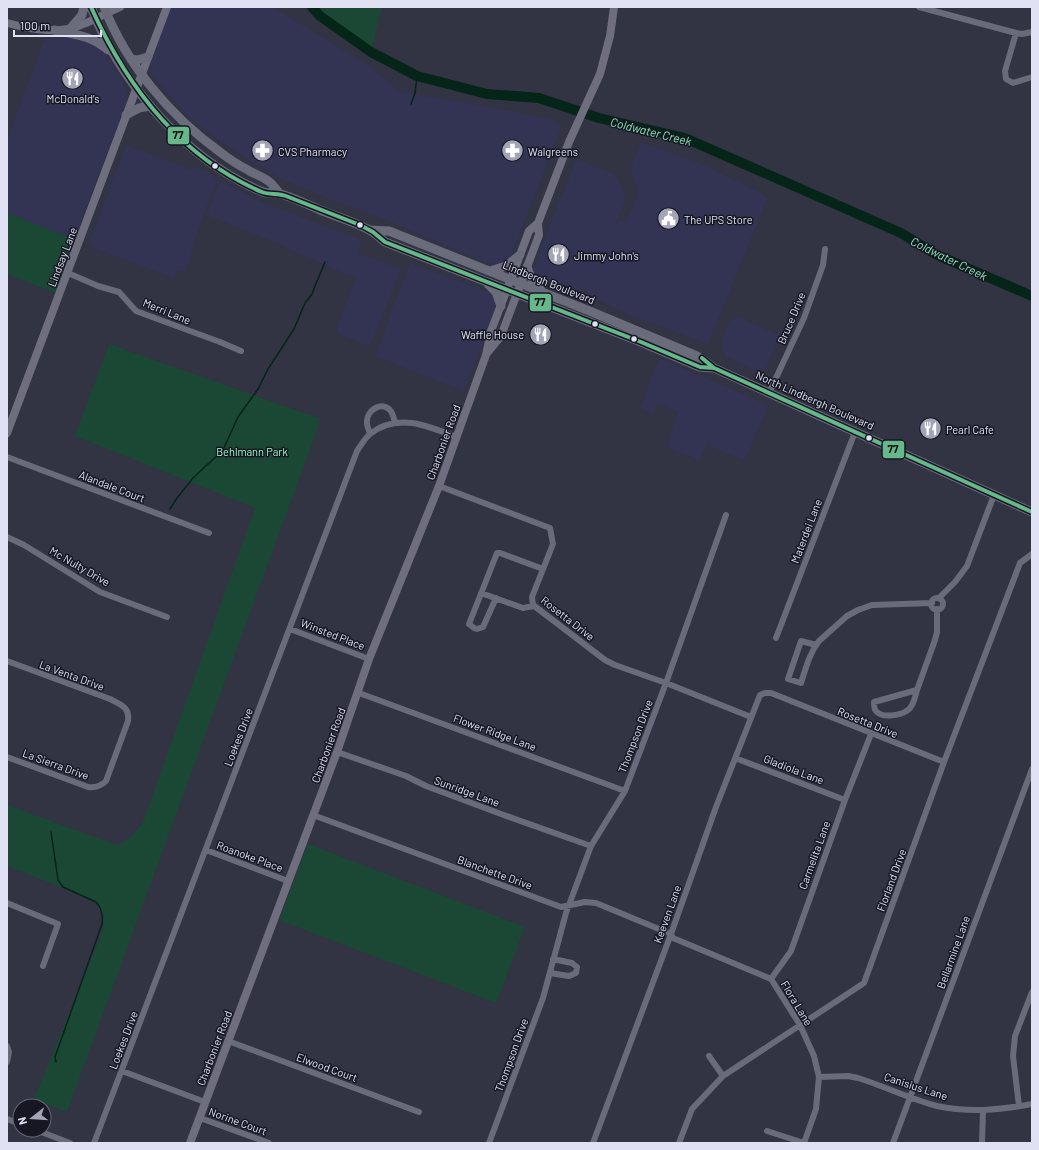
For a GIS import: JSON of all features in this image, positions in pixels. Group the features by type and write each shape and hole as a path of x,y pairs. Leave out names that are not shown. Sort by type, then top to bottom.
{"main road":[{"path":"70,29 82,15 84,7"},
{"name":"Lindbergh Boulevard","path":"91,7 95,19 113,54 136,89 170,127 194,149 225,172 265,193 279,193 370,230 385,242 660,349 700,367 714,368"},
{"path":"7,23 38,30 70,29 95,19 105,10 120,7"},
{"name":"Lindsay Lane","path":"7,433 167,7"},
{"path":"538,224 562,158 577,124 589,102 604,62 610,36 614,7"},
{"name":"Lindbergh Boulevard","path":"105,10 131,59 172,112 198,135 230,159 268,180 279,193"},
{"path":"54,30 95,40 113,54"},
{"path":"131,59 137,60 148,57"},
{"path":"126,115 139,108 150,106"},
{"name":"Charbonier Road","path":"190,1143 337,752 369,659 439,486 486,355 491,331 529,231 538,224"},
{"name":"Charbonier Road","path":"486,355 501,336 539,235 538,224"},
{"name":"Lindbergh Boulevard","path":"370,230 388,231 544,292 702,358 714,368 740,380"},
{"path":"490,271 506,266 520,255"},
{"path":"527,267 532,280 544,292"},
{"path":"486,281 496,292 501,306"},
{"name":"North Lindbergh Boulevard","path":"740,380 1032,512"}],"street":[{"path":"919,7 1016,33 1022,34 1032,32"},
{"path":"1016,33 1005,71 1006,79 1013,82 1032,77"},
{"name":"Bruce Drive","path":"769,393 804,318 823,265 825,249"},
{"name":"Merri Lane","path":"68,274 98,286 119,292 136,310 144,314 241,351"},
{"path":"370,434 366,421 368,414 376,407 386,407 391,411 395,422"},
{"name":"Loekes Drive","path":"94,1143 357,451 370,434 395,422 415,423 456,438"},
{"name":"Materdei Lane","path":"776,638 855,432"},
{"name":"Alandale Court","path":"7,458 209,533"},
{"name":"Rosetta Drive","path":"439,486 550,528 553,544 532,597 534,606 605,660 751,717"},
{"path":"816,645 801,641 788,679 801,683 812,650 847,616 872,605 932,602 935,598 939,598 956,582 967,566 994,495"},
{"name":"Thompson Drive","path":"489,1143 534,1022 550,973 569,904 591,846 625,791 666,683 726,515"},
{"name":"Mc Nulty Drive","path":"7,537 24,545 100,592 167,617"},
{"path":"496,598 483,627 474,628 470,624 497,553 543,569"},
{"name":"Florland Drive","path":"679,1143 692,1109 723,1076 864,983 944,762 1020,563 1032,554"},
{"path":"481,592 523,608 534,606"},
{"path":"937,610 943,606 942,600 939,598"},
{"path":"932,602 932,606 937,610"},
{"path":"917,690 874,702 875,711 886,716 898,714 909,710 914,702 937,632 937,610"},
{"name":"Winsted Place","path":"290,628 369,659"},
{"name":"La Venta Drive","path":"7,661 110,699 123,706 128,711 128,721 106,781 99,786"},
{"name":"Flower Ridge Lane","path":"358,693 625,791"},
{"name":"Rosetta Drive","path":"763,693 771,693 944,762"},
{"name":"Keeven Lane","path":"592,1143 671,934 735,758 758,698 763,693"},
{"name":"Carmelita Lane","path":"771,979 791,951 845,800 871,734"},
{"name":"Sunridge Lane","path":"337,752 406,776 426,786 591,846"},
{"name":"La Sierra Drive","path":"7,757 88,787 94,788 99,786"},
{"name":"Gladiola Lane","path":"735,758 845,800"},
{"name":"Bellarmine Lane","path":"893,1143 1032,769"},
{"name":"Blanchette Drive","path":"313,815 561,907 569,904 585,902 596,904 671,934"},
{"name":"Roanoke Place","path":"206,850 288,881"},
{"path":"7,903 58,924 43,966"},
{"name":"Flora Lane","path":"671,934 673,938 771,979 800,1025 814,1056 819,1077 816,1109 804,1143"},
{"path":"550,973 569,976 577,971 577,968 572,963 553,959"},
{"path":"1019,1106 1013,1056 1015,1036 1032,992"},
{"name":"Elwood Court","path":"228,1041 419,1112"},
{"path":"7,1046 9,1052 7,1062"},
{"path":"709,1056 723,1076"},
{"path":"122,1071 205,1102"},
{"name":"Canisius Lane","path":"819,1077 848,1076 858,1078 936,1105 960,1109 983,1111 1032,1104"},
{"path":"982,1143 983,1111"},
{"name":"Norine Court","path":"200,1118 269,1143"},
{"path":"767,1131 804,1143"},
{"path":"98,1134 100,1143"},
{"path":"52,1136 70,1143"}],"shaded area":[{"path":"171,7 273,7 366,64 401,92 491,107 554,120 561,127 511,256 506,262 497,264 487,263 389,221 329,199 282,179 244,157 214,137 186,114 150,73 154,49"},
{"path":"77,37 102,49 123,81 127,94 127,101 74,239 7,213 7,140 45,38"},
{"path":"641,142 702,164 761,193 767,199 708,344 633,316 587,294 584,287 580,295 537,278 533,271 549,226 576,161 578,160 614,174 626,196 614,228 620,221 626,223 639,193 631,170"},
{"path":"126,145 192,170 195,167 208,172 215,177 217,183 214,187 194,241 185,272 177,270 174,278 94,248 90,241"},
{"path":"222,181 259,201 362,240 357,253 401,269 371,344 367,346 338,333 337,327 356,279 279,244 207,215 219,183"},
{"path":"410,263 489,292 496,300 496,307 464,391 375,356"},
{"path":"738,317 779,335 765,369 756,371 725,356 721,341 730,320"},
{"path":"659,358 768,405 745,460 713,448 708,442 699,460 668,448 678,412 658,403 653,413 640,408"}],"green space":[{"path":"312,7 382,7 371,52 320,16"},
{"path":"7,213 74,239 56,293 7,274"},
{"name":"Behlmann Park","path":"109,344 321,419 67,1112 52,1106 52,1098 34,1098 103,931 104,916 96,901 7,866 7,805 117,845 132,836 143,822 255,508 75,436"},
{"path":"308,844 525,927 496,1003 279,920"}],"waterway":[{"name":"Coldwater Creek","path":"312,7 320,16 371,52 417,76 487,94 539,98 599,118 685,138 901,233 937,255 1032,296"},
{"path":"411,104 415,93 417,76"},
{"path":"170,509 193,478 223,450 238,417 258,389 268,369 294,329 305,303 312,294 325,262"},
{"path":"51,832 58,880 63,887 96,902 102,912 102,924 55,1057 56,1062"}],"transit line":[{"name":"77","path":"91,7 121,64 139,91 159,116 181,139 206,159 233,177 262,192 286,196 360,225 373,232 385,242 641,342 700,367 714,368"},
{"name":"77","path":"702,358 714,368 1032,512"}],"place":[{"name":"McDonald's","path":"73,78"},
{"name":"CVS Pharmacy","path":"262,151"},
{"name":"Walgreens","path":"513,151"},
{"name":"The UPS Store","path":"668,219"},
{"name":"Jimmy John's","path":"559,255"},
{"name":"Waffle House","path":"540,334"},
{"name":"Pearl Cafe","path":"930,429"}]}
